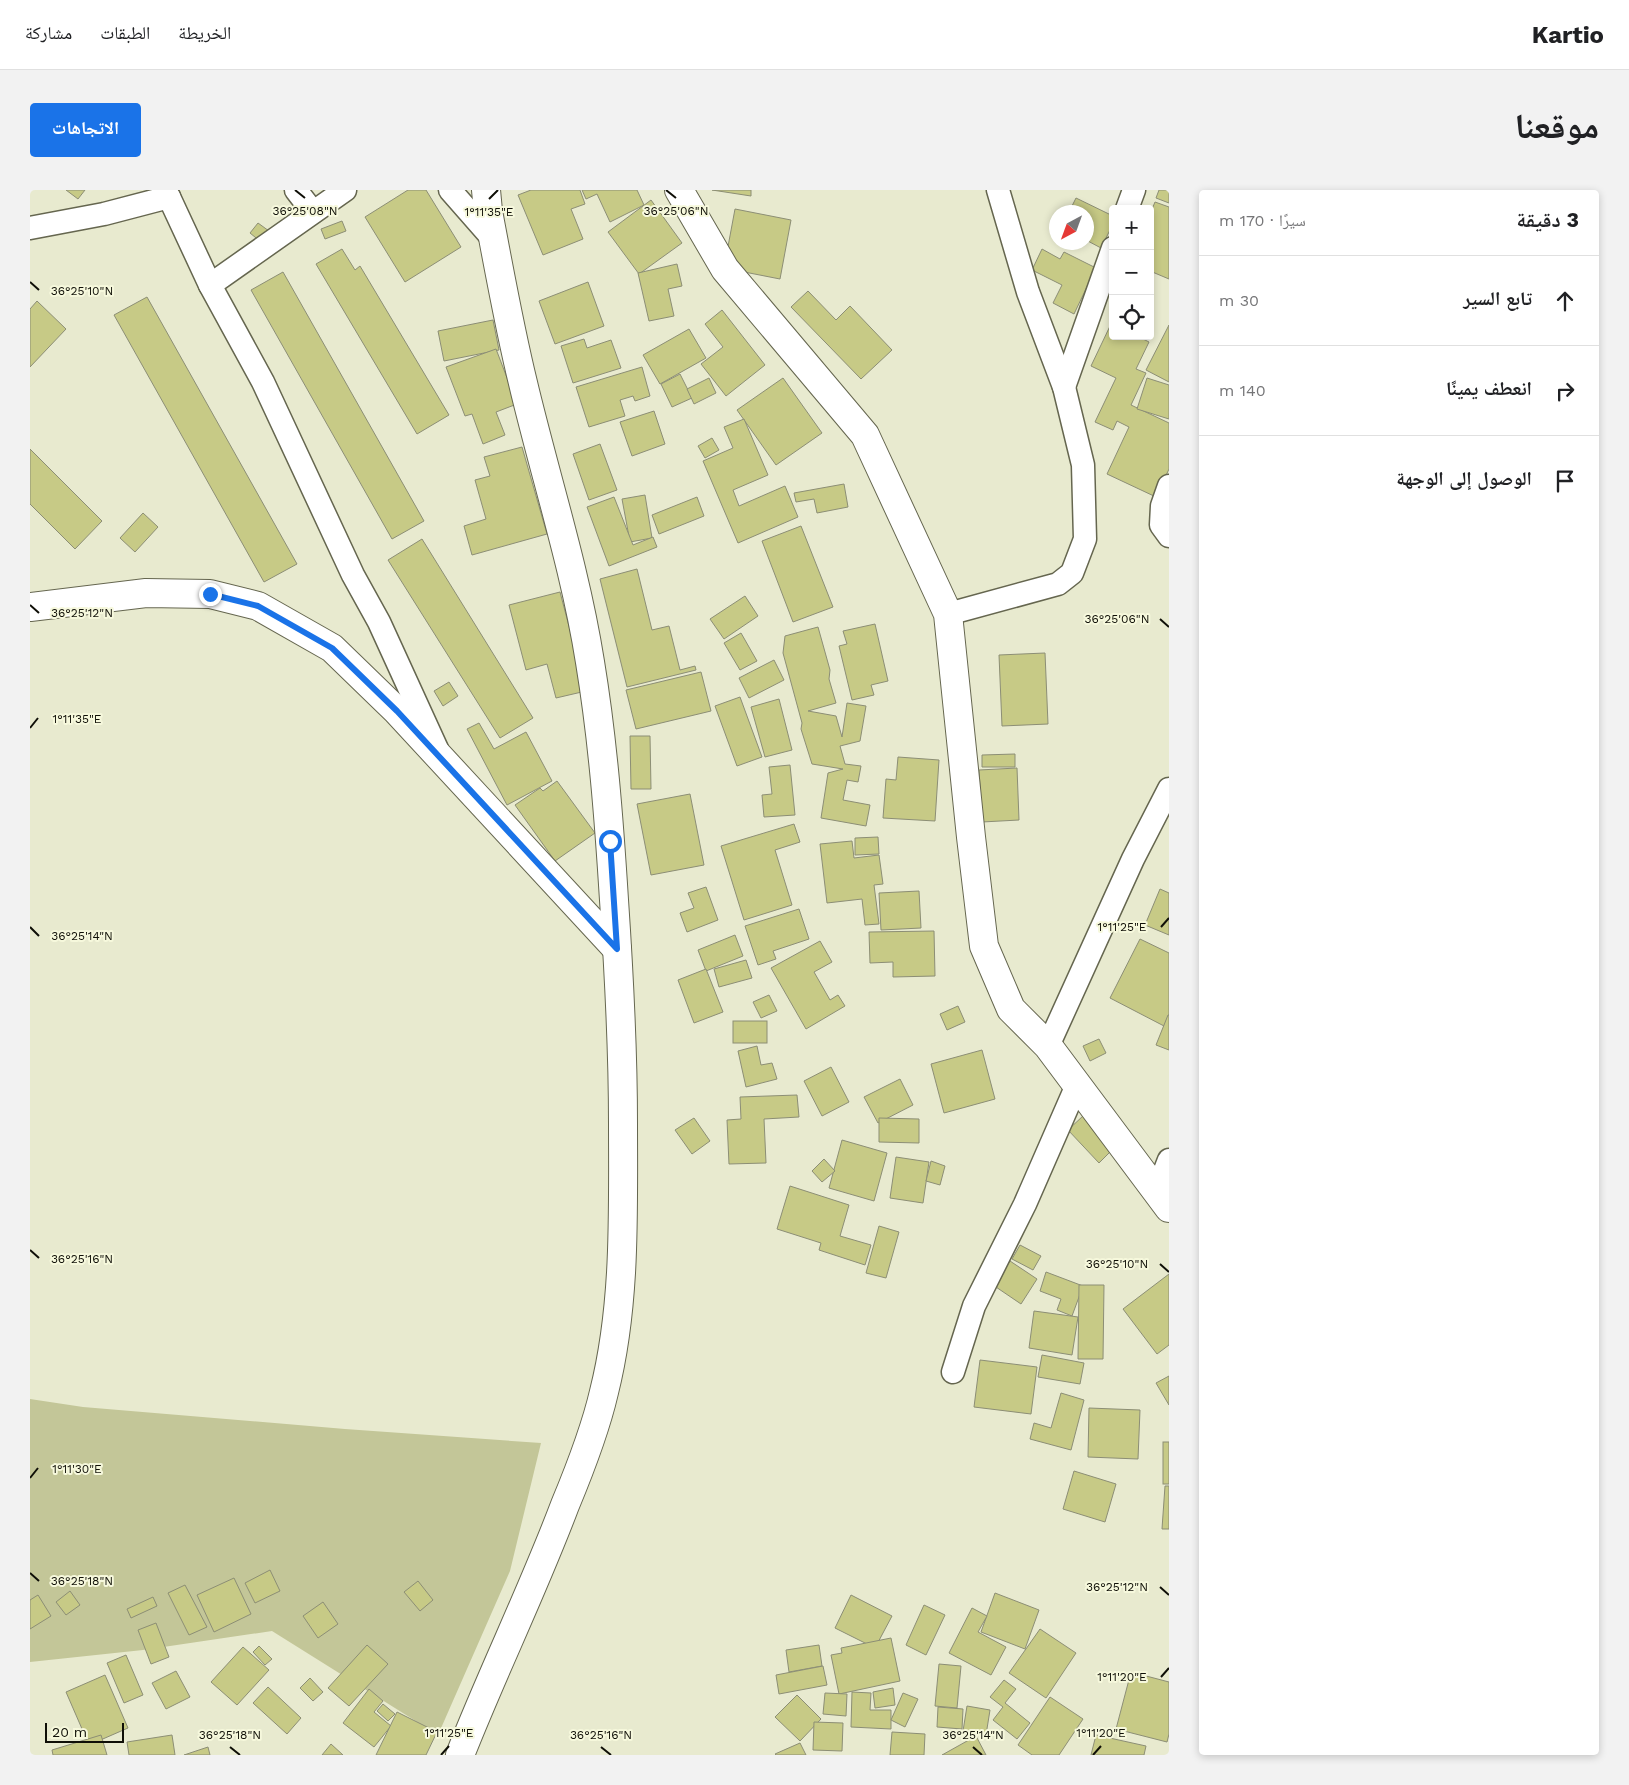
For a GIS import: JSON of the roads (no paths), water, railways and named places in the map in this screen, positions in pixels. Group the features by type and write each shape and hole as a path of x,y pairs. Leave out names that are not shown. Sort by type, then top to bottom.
{"street":[{"path":"296,190 313,212"},
{"path":"210,285 345,190"},
{"path":"450,190 493,239"},
{"path":"460,1755 485,1692 548,1550 582,1464 604,1396 615,1345 620,1286 623,1176 624,1066 617,949 601,739 590,659 563,533 523,383 493,239 486,190"},
{"path":"678,190 725,269 865,435 948,614 970,837 984,946 1011,1009 1048,1046 1163,1200"},
{"path":"948,614 1058,584 1072,573 1085,539 1083,465 1064,387 1028,292 998,190"},
{"path":"1128,205 1134,190"},
{"path":"30,228 104,214 166,193 210,285 262,382 353,575 379,622 443,761"},
{"path":"1064,387 1112,250"},
{"path":"1169,486 1162,506 1161,525 1169,536"},
{"path":"30,607 146,593 210,594 258,606 332,648 397,711 617,949"},
{"path":"1048,1046 1169,789"},
{"path":"953,1372 974,1306 1025,1204 1077,1085"},
{"path":"1163,1200 1169,1160"}]}
